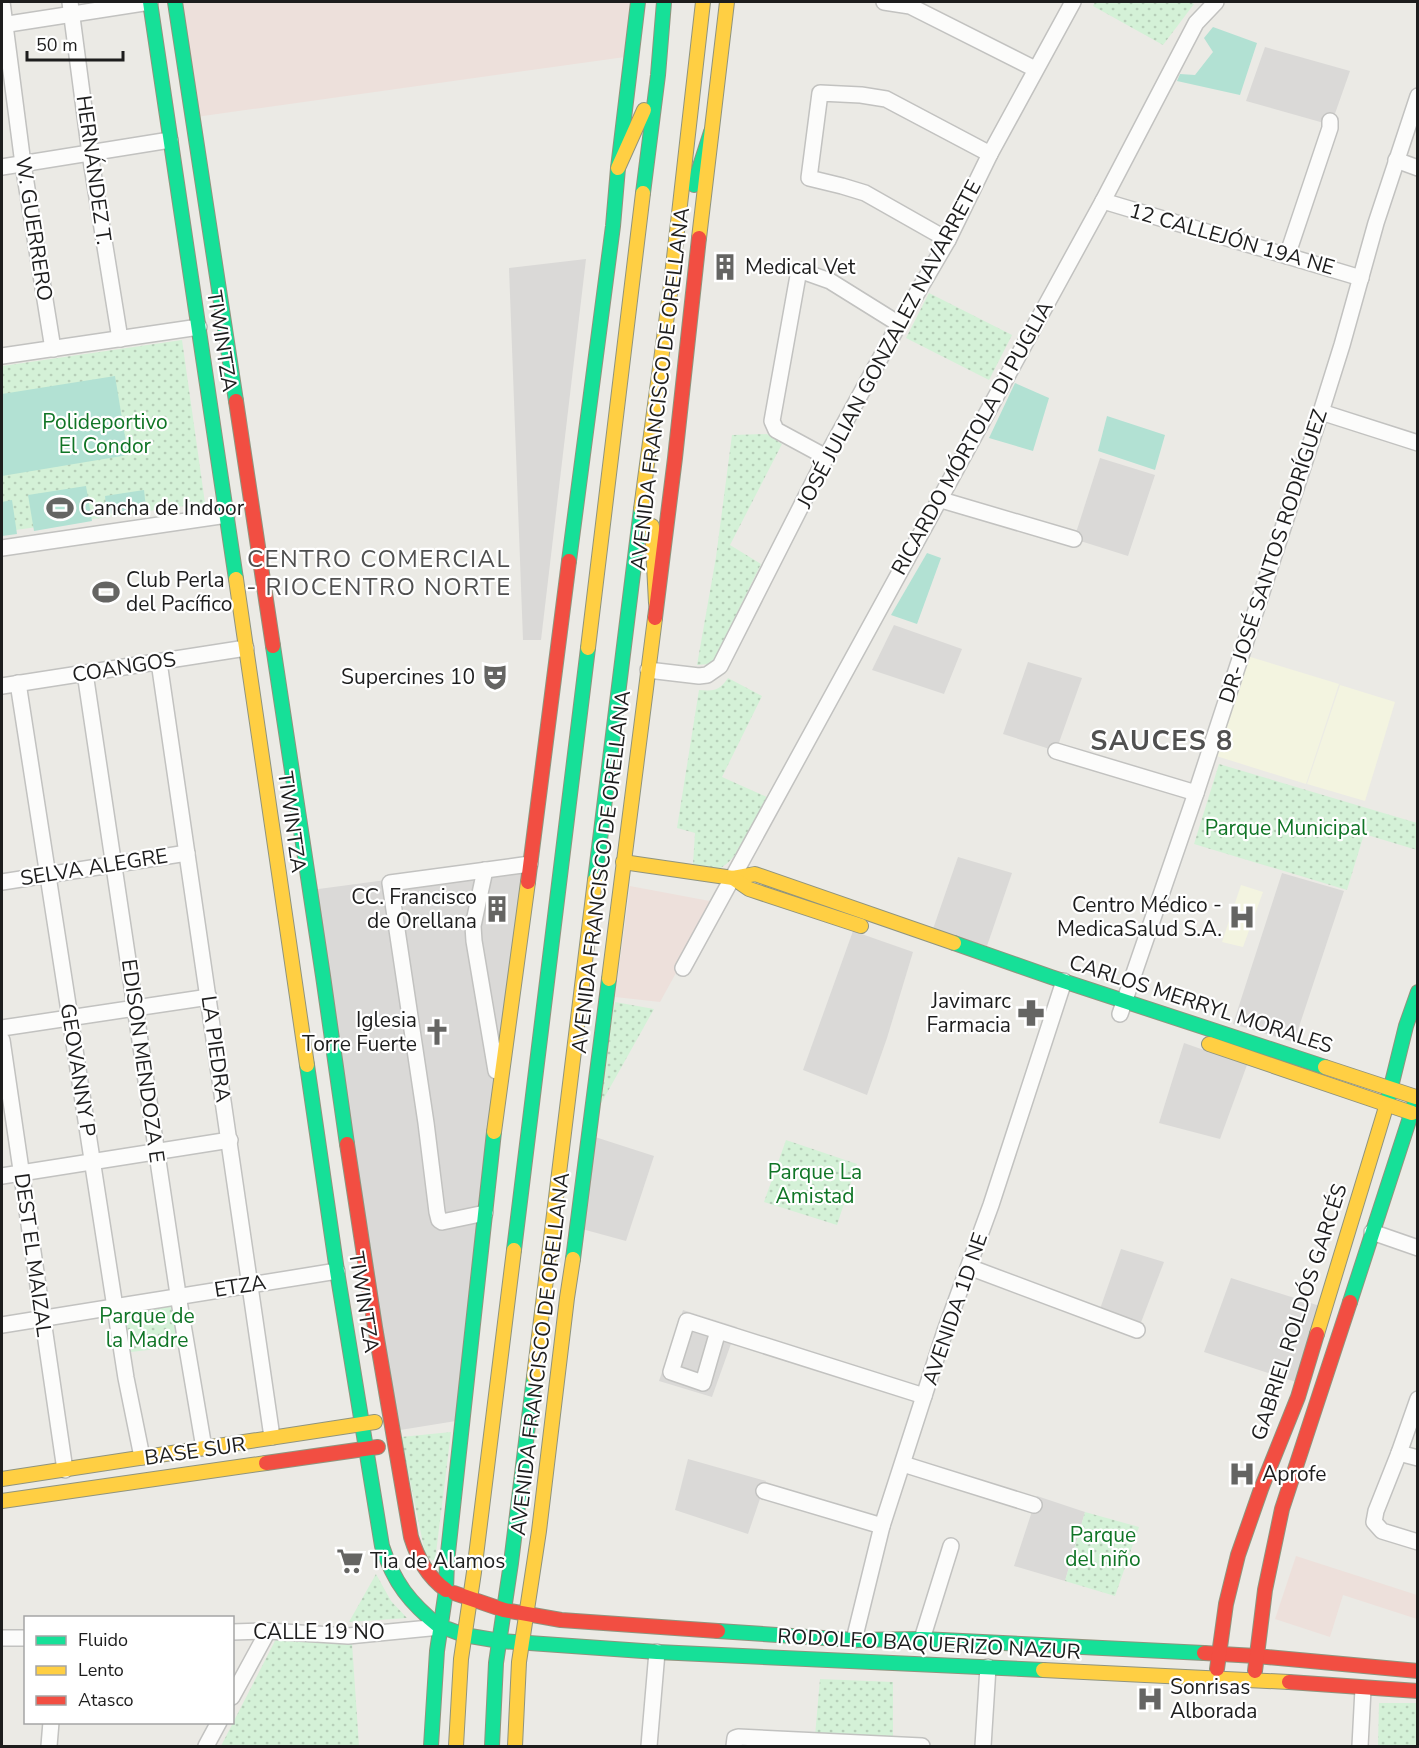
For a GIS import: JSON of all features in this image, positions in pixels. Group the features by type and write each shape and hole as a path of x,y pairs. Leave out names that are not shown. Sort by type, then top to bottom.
{"main road":[{"name":"TIWINTZA","path":"150,2 337,1271 382,1546 387,1562 408,1599 440,1627"},
{"name":"TIWINTZA","path":"175,2 321,964 344,1138 394,1445 415,1550 426,1572 446,1590"},
{"path":"431,1746 437,1651 446,1590 448,1551 499,1091 613,226 638,2"},
{"name":"AVENIDA FRANCISCO DE ORELLANA","path":"456,1746 461,1659 658,75 664,2"},
{"name":"AVENIDA FRANCISCO DE ORELLANA","path":"492,1746 496,1663 513,1552 677,231 703,2"},
{"name":"AVENIDA FRANCISCO DE ORELLANA","path":"515,1746 519,1662 553,1424 567,1298 577,1236 675,458 727,2"},
{"path":"618,168 658,75"},
{"path":"677,231 711,132"},
{"path":"191,274 216,271"},
{"path":"648,454 656,603"},
{"name":"CARLOS MERRYL MORALES","path":"623,862 733,878 755,874 1125,1011 1417,1095"},
{"name":"CARLOS MERRYL MORALES","path":"733,878 749,889 872,930"},
{"name":"CARLOS MERRYL MORALES","path":"974,964 1062,987"},
{"name":"GABRIEL ROLDÓS GARCÉS","path":"1215,1679 1226,1605 1242,1544 1261,1489 1298,1397 1391,1089 1406,1026 1418,992"},
{"name":"CARLOS MERRYL MORALES","path":"1195,1040 1412,1113"},
{"path":"1254,1680 1268,1565 1282,1509 1417,1095"},
{"name":"BASE SUR","path":"2,1479 390,1420"},
{"name":"BASE SUR","path":"2,1501 394,1445"},
{"name":"RODOLFO BAQUERIZO NAZUR","path":"446,1590 504,1610 561,1620 854,1640 922,1639 1256,1656 1418,1671"},
{"name":"RODOLFO BAQUERIZO NAZUR","path":"440,1627 464,1635 500,1641 657,1652 1254,1680 1418,1691"}],"street":[{"name":"W. GUERRERO","path":"2,2 23,164 53,349"},
{"path":"4,24 71,7 150,2"},
{"path":"884,2 910,6 1035,69"},
{"name":"JOSÉ JULIAN GONZALEZ NAVARRETE","path":"648,670 699,676 707,675 720,666 826,457 948,240 990,154 1073,2"},
{"name":"RICARDO MÓRTOLA DI PUGLIA","path":"683,968 1102,201 1196,23 1216,2"},
{"name":"HERNÁNDEZ T.","path":"71,7 90,154 120,339"},
{"path":"948,240 865,194 809,178 820,93 886,99 990,154"},
{"name":"DR- JOSÉ SANTOS RODRÍGUEZ","path":"1125,1011 1321,411 1376,223 1418,96"},
{"path":"1287,256 1330,128 1330,120"},
{"path":"2,167 170,140"},
{"path":"1396,160 1418,168"},
{"name":"12 CALLEJÓN 19A NE","path":"1102,201 1361,278"},
{"path":"826,457 776,430 772,421 799,270 830,281 899,324"},
{"path":"2,357 199,327"},
{"path":"1321,411 1418,443"},
{"path":"939,499 1074,539"},
{"path":"2,548 227,515"},
{"name":"COANGOS","path":"2,686 246,648"},
{"name":"LA PIEDRA","path":"159,662 272,1437"},
{"name":"EDISON MENDOZA E","path":"85,673 178,1296 204,1448"},
{"name":"GEOVANNY P","path":"18,683 126,1377 142,1457"},
{"path":"1056,751 1196,793"},
{"name":"SELVA ALEGRE","path":"2,882 187,853"},
{"path":"485,1212 442,1222 439,1220 390,883 530,864"},
{"path":"484,870 473,926 474,941 499,1091"},
{"name":"AVENIDA 1D NE","path":"854,1640 882,1526 945,1331 991,1205 1062,987"},
{"path":"2,1028 208,996"},
{"name":"DEST EL MAIZAL","path":"2,1040 64,1470"},
{"path":"2,1176 230,1140"},
{"path":"1372,1232 1418,1248"},
{"path":"969,1268 1137,1330"},
{"name":"ETZA","path":"2,1325 337,1271"},
{"path":"718,1331 924,1396"},
{"path":"1418,1399 1376,1511 1374,1522 1382,1531 1418,1542"},
{"path":"1399,1454 1418,1458"},
{"path":"903,1464 1034,1505"},
{"path":"764,1491 882,1526"},
{"path":"922,1639 951,1546"},
{"name":"CALLE 19 NO","path":"234,1632 268,1631 348,1636 440,1627"},
{"path":"234,1693 268,1631"},
{"path":"2,1638 24,1638"},
{"path":"649,1746 657,1652"},
{"path":"983,1746 988,1667"},
{"path":"1360,1746 1363,1689"},
{"path":"49,1746 51,1724"},
{"path":"206,1746 218,1724"},
{"path":"735,1742 922,1746"}],"shaded area":[{"path":"176,2 629,2 625,57 196,117"},
{"path":"1265,47 1350,71 1331,125 1246,101"},
{"path":"586,259 541,640 523,640 509,268"},
{"path":"1100,458 1155,475 1128,556 1074,539"},
{"path":"894,625 962,649 944,694 872,670"},
{"path":"1247,656 1339,684 1306,784 1213,755"},
{"path":"1028,662 1082,678 1056,751 1003,734"},
{"path":"1340,685 1395,702 1365,801 1307,784"},
{"path":"958,857 1012,873 987,946 933,929"},
{"path":"529,861 462,1420 394,1431 311,890"},
{"path":"1282,873 1344,891 1294,1042 1233,1024"},
{"name":"Centro Médico - MedicaSalud S.A.","path":"1241,885 1263,892 1243,947 1222,942"},
{"path":"630,886 715,902 660,1002 615,997"},
{"path":"853,931 913,952 867,1095 803,1070"},
{"path":"1184,1043 1247,1065 1220,1139 1159,1123"},
{"path":"592,1136 654,1156 626,1241 582,1229"},
{"path":"1121,1249 1164,1262 1140,1325 1100,1309"},
{"path":"1231,1278 1320,1306 1296,1382 1204,1352"},
{"path":"683,1310 737,1327 712,1397 659,1381"},
{"path":"688,1459 766,1481 748,1534 675,1510"},
{"path":"1037,1496 1085,1512 1065,1581 1014,1566"},
{"path":"1296,1556 1417,1595 1417,1619 1343,1595 1330,1637 1275,1619"}],"green space":[{"path":"1095,2 1190,2 1194,4 1163,45 1093,6"},
{"path":"1213,27 1257,43 1240,95 1177,81 1180,74 1195,75 1213,52 1204,38"},
{"path":"929,293 1012,335 989,380 906,338"},
{"name":"Polideportivo El Condor","path":"182,340 205,503 2,532 2,366"},
{"path":"115,376 128,455 2,476 2,394"},
{"path":"1015,383 1049,398 1033,451 989,438"},
{"path":"1107,416 1165,435 1155,470 1098,451"},
{"path":"767,434 782,444 730,545 761,564 714,660 709,664 697,665 716,557 732,435"},
{"name":"Cancha de Indoor","path":"86,486 92,521 34,531 28,495"},
{"path":"144,490 146,508 107,514 105,496"},
{"path":"12,500 17,534 2,536 2,502"},
{"path":"927,553 941,558 917,624 891,615"},
{"path":"728,678 762,696 722,777 769,798 731,860 713,869 693,864 695,833 677,828 699,690 716,689 722,686"},
{"name":"Parque Municipal","path":"1219,764 1417,823 1417,850 1364,834 1347,890 1194,844"},
{"path":"615,1002 654,1009 594,1116"},
{"name":"Parque La Amistad","path":"786,1140 857,1164 837,1225 764,1202"},
{"name":"Parque de la Madre","path":"179,1301 183,1346 122,1353 117,1311"},
{"path":"451,1432 435,1561 426,1558 401,1437"},
{"name":"Parque del niño","path":"1085,1512 1139,1527 1115,1596 1065,1581"},
{"path":"376,1574 391,1601 407,1618 349,1622"},
{"path":"276,1639 352,1643 359,1746 221,1746"},
{"path":"820,1679 893,1682 893,1741 815,1736"},
{"path":"1379,1703 1417,1703 1417,1746 1378,1746"}],"traffic: fast":[{"path":"150,2 236,579"},
{"path":"175,2 236,401"},
{"path":"569,561 613,226 638,2"},
{"path":"643,193 658,75 664,2"},
{"path":"694,185 711,132"},
{"path":"595,880 641,509"},
{"path":"273,646 347,1144"},
{"path":"514,1250 588,648"},
{"path":"954,943 1325,1067"},
{"path":"573,1259 609,979"},
{"path":"1386,1107 1406,1026 1418,992"},
{"path":"307,1065 337,1271 382,1546 392,1571 404,1591 440,1627"},
{"path":"1350,1302 1416,1099"},
{"path":"431,1746 437,1651 446,1590 447,1562 494,1132"},
{"path":"492,1746 496,1663 534,1377"},
{"path":"448,1629 464,1635 500,1641 657,1652 1043,1670"},
{"path":"718,1631 854,1640 922,1639 1204,1653"}],"traffic: slow":[{"path":"641,509 670,293 703,2"},
{"path":"699,238 727,2"},
{"path":"618,168 644,110"},
{"path":"588,648 643,193"},
{"path":"652,526 656,603"},
{"path":"236,579 307,1065"},
{"path":"609,979 655,618"},
{"path":"623,862 733,878 755,874 954,943"},
{"path":"733,878 749,889 861,926"},
{"path":"534,1377 595,880"},
{"path":"494,1132 528,882"},
{"path":"1209,1044 1412,1113"},
{"path":"1325,1067 1416,1097"},
{"path":"1317,1334 1386,1107"},
{"path":"456,1746 461,1659 514,1250"},
{"path":"515,1746 519,1662 539,1531 573,1259"},
{"path":"2,1479 375,1422"},
{"path":"2,1501 266,1463"},
{"path":"1043,1670 1289,1682"}],"traffic: jam":[{"path":"655,618 699,238"},
{"path":"236,401 273,646"},
{"path":"528,882 569,561"},
{"path":"347,1144 411,1537 424,1567 446,1590"},
{"path":"1255,1671 1265,1590 1282,1509 1350,1302"},
{"path":"1217,1669 1226,1604 1238,1555 1261,1489 1298,1397 1317,1334"},
{"path":"266,1463 378,1447"},
{"path":"454,1593 504,1610 561,1620 718,1631"},
{"path":"1204,1653 1418,1671"},
{"path":"1289,1682 1418,1691"}],"place":[{"name":"Medical Vet","path":"725,267"},
{"name":"Cancha de Indoor","path":"60,508"},
{"name":"Club Perla del Pacífico","path":"106,592"},
{"name":"Supercines 10","path":"495,677"},
{"name":"CC. Francisco de Orellana","path":"497,909"},
{"name":"Centro Médico - MedicaSalud S.A.","path":"1242,917"},
{"name":"Javimarc Farmacia","path":"1031,1013"},
{"name":"Iglesia Torre Fuerte","path":"437,1032"},
{"name":"Aprofe","path":"1242,1474"},
{"name":"Tia de Alamos","path":"350,1561"},
{"name":"Sonrisas Alborada","path":"1150,1699"}],"district":[{"name":"CENTRO COMERCIAL - RIOCENTRO NORTE","path":"379,573"},
{"name":"SAUCES 8","path":"1162,741"}]}
